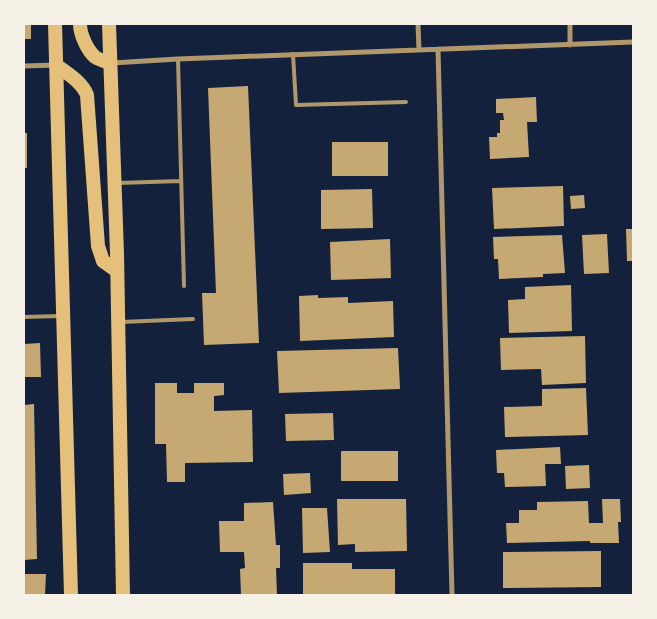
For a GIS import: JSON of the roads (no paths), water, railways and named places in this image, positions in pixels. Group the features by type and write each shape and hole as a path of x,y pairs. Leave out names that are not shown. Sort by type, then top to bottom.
{"highway":[{"path":"55,24 71,595"},
{"path":"80,24 80,31 85,42 95,56 110,64"},
{"path":"109,24 115,183 123,595"},
{"path":"56,65 80,84 85,89 87,95 98,246 104,261 117,271"}],"street":[{"path":"418,24 419,50"},
{"path":"570,24 570,45"},
{"path":"110,64 293,54 633,42"},
{"path":"438,49 452,595"},
{"path":"24,66 56,65"}],"lane":[{"path":"293,54 296,106 406,102"},
{"path":"178,59 184,286"},
{"path":"115,183 181,180"},
{"path":"24,317 63,316"},
{"path":"118,322 193,319"}]}
